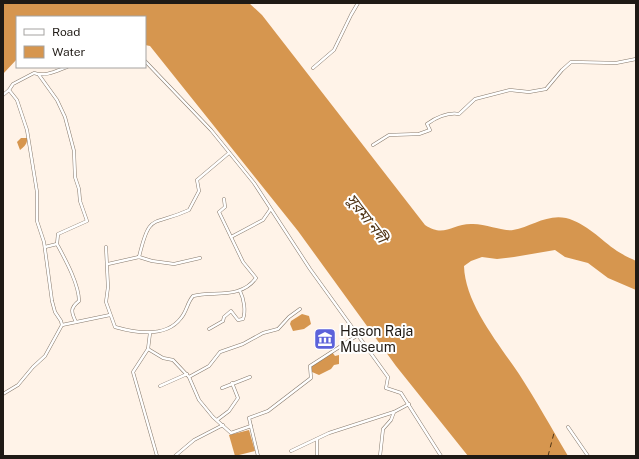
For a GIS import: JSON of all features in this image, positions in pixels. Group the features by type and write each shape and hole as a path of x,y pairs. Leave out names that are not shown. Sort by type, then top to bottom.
{"street":[{"path":"313,68 334,50 358,3"},
{"path":"373,145 389,135 419,134 430,130 427,124 434,119 450,112 459,114 475,99 510,90 529,92 546,89 571,62 616,63 636,59"},
{"path":"146,62 211,130 254,183 270,210 388,376 386,388 401,393 441,456"},
{"path":"3,95 9,90 12,84 34,73 39,75 49,74 64,68"},
{"path":"39,75 57,100 65,117 74,151 75,177 79,189 80,201 87,221 58,234 57,244 67,260 79,294 79,301 73,306 72,313 76,322"},
{"path":"3,394 18,385 33,367 45,356 62,325 55,312 52,301 45,247 37,221 37,192 27,130 17,100 9,90"},
{"path":"139,256 143,236 151,223 189,210 199,191 197,180 229,153"},
{"path":"106,247 108,287 106,302 116,327 150,333 171,328 180,320 193,296 240,291 256,278 243,262 219,212 225,207 224,199"},
{"path":"231,237 263,220 270,210"},
{"path":"45,247 57,244"},
{"path":"108,264 139,256 152,261 174,264 200,258"},
{"path":"209,328 223,321 224,317 231,310 238,320 243,319 245,314 243,297 240,291"},
{"path":"160,386 188,376 209,366 220,352 243,344 263,333 278,329 289,317 300,309"},
{"path":"62,325 110,315"},
{"path":"150,333 148,349 133,372 157,456"},
{"path":"258,456 249,418 268,411 290,392 305,384 311,378 310,366 358,335"},
{"path":"148,349 163,358 173,360 188,376 200,400 217,420 231,433 251,426"},
{"path":"222,388 250,377"},
{"path":"217,420 229,411 238,398 232,383"},
{"path":"291,451 329,433 394,412 409,404"},
{"path":"380,456 383,429 391,420 394,412"},
{"path":"175,456 194,440 223,425"},
{"path":"568,427 588,456"},
{"path":"317,439 317,456"}],"water":[{"name":"সুরমা নদী","path":"3,3 249,3 262,15 425,225 432,229 438,230 476,224 513,230 545,219 559,217 566,218 573,220 587,228 617,251 636,261 636,290 608,278 588,263 565,257 555,250 497,259 482,257 471,261 464,266 470,295 484,323 538,404 568,456 468,456 396,366 298,231 150,46 146,45 146,16 16,16 16,60 3,74"},
{"path":"21,138 27,138 27,142 20,150 17,142"},
{"path":"302,314 309,316 311,324 304,329 293,331 290,324 291,321"},
{"path":"332,352 335,356 339,355 339,364 334,365 331,369 319,375 312,372 312,366"},
{"path":"249,430 255,451 235,456 229,435"}],"ferry route":[{"path":"548,456 554,433"}],"place":[{"name":"Hason Raja Museum","path":"325,339"}]}
